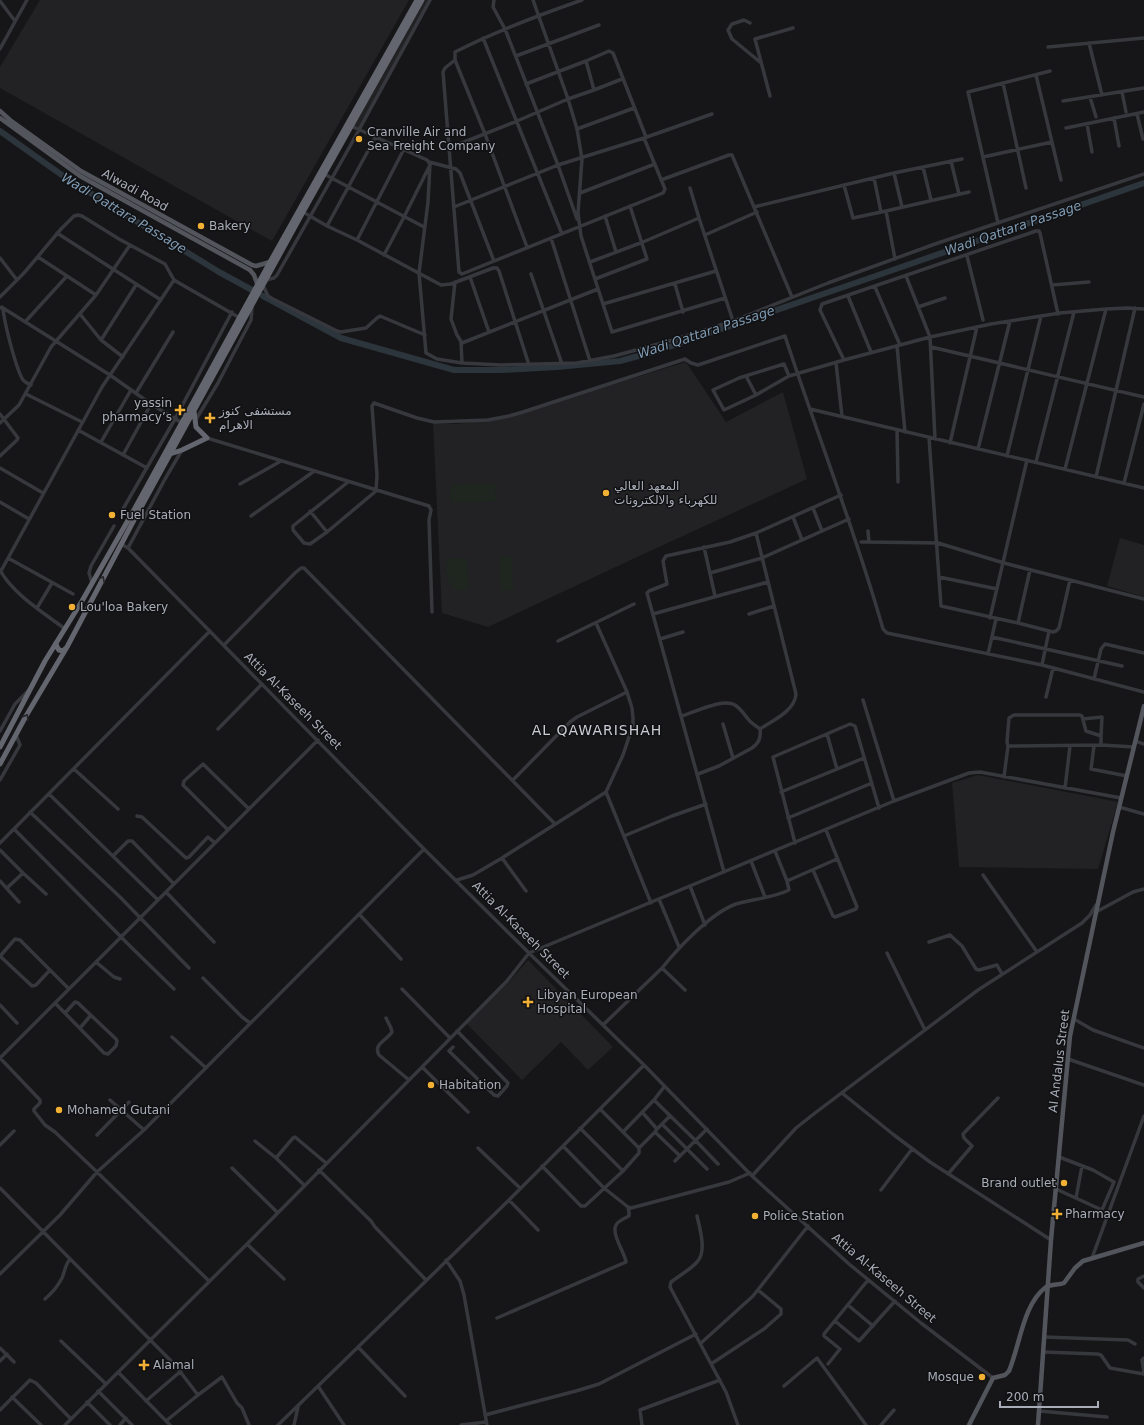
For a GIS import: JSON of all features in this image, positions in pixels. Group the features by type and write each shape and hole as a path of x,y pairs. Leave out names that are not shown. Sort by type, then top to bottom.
{"highway":[{"path":"0,764 67,647 121,544 252,305 273,262 417,0"},
{"path":"0,747 45,661 66,629 240,318 262,284 273,262 303,212 422,0"},
{"path":"170,454 207,438 199,431 194,422 194,410"},
{"path":"56,643 56,647 59,650 63,651 67,647"},
{"path":"45,661 53,659 56,664 55,668"}],"main road":[{"name":"Alwadi Road","path":"0,111 89,178"},
{"name":"Alwadi Road","path":"0,118 61,163 251,267"},
{"path":"262,284 254,275 251,267 273,262"},
{"name":"Al Andalus Street","path":"1038,1425 1047,1286 1070,1036 1096,905 1144,706"},
{"path":"969,1425 993,1378 1005,1375 1009,1371 1034,1300 1047,1286 1064,1283 1079,1264 1092,1258 1144,1243"}],"street":[{"path":"0,48 27,0"},
{"path":"425,335 380,316 366,328 341,332 337,331 268,296 262,284 274,278 282,266 430,0"},
{"path":"494,0 493,7 505,29 516,56 580,226"},
{"path":"533,0 577,129 582,159 578,213 581,236 612,332 683,312 725,298"},
{"path":"527,247 485,134 455,60 454,52 538,15 582,0"},
{"path":"0,1 15,21"},
{"path":"750,23 744,20 732,24 728,30 732,39 761,62"},
{"path":"516,56 599,25"},
{"path":"770,96 755,39 793,28"},
{"path":"483,38 562,234"},
{"path":"1048,47 1144,38"},
{"path":"400,40 406,43"},
{"path":"1090,43 1102,95"},
{"path":"455,60 445,68 443,72 460,273 462,274 663,193 665,190 611,51 526,84"},
{"path":"586,61 594,90"},
{"path":"998,223 968,92 1050,71"},
{"path":"1036,75 1061,180"},
{"path":"450,148 568,99 622,79"},
{"path":"1003,83 1026,188"},
{"path":"1063,101 1144,88"},
{"path":"1122,92 1126,112"},
{"path":"1090,97 1096,117"},
{"path":"577,129 634,108"},
{"path":"1066,128 1144,112"},
{"path":"454,207 558,165 582,159 712,114"},
{"path":"1137,114 1143,139"},
{"path":"1114,118 1119,146"},
{"path":"1087,124 1092,152"},
{"path":"351,126 375,138 404,149 430,163 451,168 460,173 494,261"},
{"path":"327,226 375,138"},
{"path":"983,157 1052,142"},
{"path":"357,240 404,149"},
{"path":"661,180 732,155 792,297"},
{"path":"754,207 894,173 962,159"},
{"path":"951,161 959,194"},
{"path":"384,255 430,163"},
{"path":"430,163 428,202 419,275 426,354 437,359 462,363 529,365 590,361 658,344 732,321 895,259 1144,174"},
{"path":"580,193 655,164"},
{"path":"923,167 931,200"},
{"path":"894,173 902,207"},
{"path":"324,174 424,227"},
{"path":"874,178 881,212"},
{"path":"844,185 853,218 969,192"},
{"path":"690,188 732,321"},
{"path":"595,279 646,260 648,257 630,206"},
{"path":"886,211 895,259"},
{"path":"303,212 419,275 441,285 497,268 529,365"},
{"path":"705,235 757,212"},
{"path":"0,297 38,257 57,233 74,216 80,215 130,246 165,264 174,280 232,312 240,318"},
{"path":"605,216 616,252"},
{"path":"590,262 643,242 699,218"},
{"path":"844,360 820,310 822,304 967,256 988,247 1036,231 1039,231 1058,314"},
{"path":"57,233 161,300"},
{"path":"551,238 590,361"},
{"path":"0,423 19,405 31,385 46,354 96,295 130,246"},
{"path":"967,256 983,320"},
{"path":"38,257 96,295"},
{"path":"0,258 17,280"},
{"path":"273,262 282,266"},
{"path":"603,304 716,271"},
{"path":"531,274 562,364"},
{"path":"25,322 67,276"},
{"path":"906,276 930,337 935,439"},
{"path":"470,277 489,332"},
{"path":"66,629 37,608 7,581 0,570 82,422 110,375 174,280"},
{"path":"455,282 451,319 461,342 462,363"},
{"path":"1052,285 1089,282"},
{"path":"675,284 683,312"},
{"path":"101,340 136,285"},
{"path":"875,287 898,345 905,432"},
{"path":"461,342 464,343 598,290"},
{"path":"848,296 872,352"},
{"path":"918,307 944,298"},
{"path":"194,422 251,320 252,305"},
{"path":"1,307 110,375 151,404 182,422"},
{"path":"1,307 18,368 24,380 31,385"},
{"path":"1096,476 1135,308"},
{"path":"1065,469 1106,309"},
{"path":"789,376 784,364 746,376 713,390 724,410 797,373 930,337 1041,316 1106,309 1144,309"},
{"path":"123,509 175,419 232,312"},
{"path":"1036,462 1074,312"},
{"path":"80,314 101,340 123,357"},
{"path":"1007,456 1041,316"},
{"path":"978,449 1010,321"},
{"path":"950,443 977,327"},
{"path":"136,392 173,332"},
{"path":"348,482 293,525 293,530 306,544 310,544 327,532 376,491 377,475 372,406 374,403 417,418 434,422 488,420 523,412 685,359 698,365 785,336 841,495 867,573 883,629 887,633 1042,665 1144,692"},
{"path":"931,347 1144,397"},
{"path":"224,357 230,360"},
{"path":"836,362 842,416"},
{"path":"746,376 756,395"},
{"path":"101,442 131,390"},
{"path":"26,394 82,422"},
{"path":"123,455 151,404"},
{"path":"1124,483 1144,404"},
{"path":"810,410 842,416 929,438 1144,488"},
{"path":"0,414 18,437 18,439 0,456"},
{"path":"78,430 147,468"},
{"path":"897,430 898,482"},
{"path":"207,438 431,508 429,520 429,543 432,612"},
{"path":"929,438 938,543 941,606 1049,631 1056,631 1059,628 1070,580"},
{"path":"128,548 153,500 182,450"},
{"path":"990,618 1027,460"},
{"path":"240,484 281,461"},
{"path":"0,468 43,493"},
{"path":"252,516 313,472"},
{"path":"724,872 647,593 648,591 667,584 663,561 666,556 730,542 756,534 841,495"},
{"path":"147,497 153,500"},
{"path":"0,502 29,519"},
{"path":"813,508 822,531"},
{"path":"310,511 327,532"},
{"path":"793,517 802,540"},
{"path":"710,573 762,558 849,519"},
{"path":"92,582 89,573 91,566 114,526"},
{"path":"868,531 868,542"},
{"path":"756,534 796,698 788,710 760,729"},
{"path":"862,542 938,543 1030,570 1144,599"},
{"name":"Attia Al-Kaseeh Street","path":"121,544 128,548 424,848 644,1065 751,1175 868,1280 993,1378"},
{"path":"704,548 715,596"},
{"path":"8,558 73,594"},
{"path":"224,645 295,573 301,568 304,568 514,780 555,824"},
{"path":"1018,624 1030,570"},
{"path":"939,577 997,589"},
{"path":"654,614 768,582"},
{"path":"37,608 52,583"},
{"path":"558,641 634,604"},
{"path":"749,614 774,606"},
{"path":"988,654 996,619"},
{"path":"457,880 473,875 502,858 606,792 623,755 633,725 632,708 628,692 596,622"},
{"path":"0,843 210,631"},
{"path":"1042,665 1049,631"},
{"path":"660,639 683,632"},
{"path":"992,637 1122,666"},
{"path":"1094,679 1102,646 1105,644 1144,653"},
{"path":"1046,697 1054,668"},
{"path":"218,729 262,684"},
{"path":"0,732 15,704 31,688"},
{"path":"514,780 570,722 577,717 628,692"},
{"path":"864,700 894,801"},
{"path":"682,716 719,704 729,703 734,704 740,709 748,719 760,729"},
{"path":"1004,777 1008,746 1009,718 1011,716 1080,716 1086,731 1101,736"},
{"path":"1082,719 1102,717 1101,745"},
{"path":"723,724 733,758"},
{"path":"794,843 773,757 850,724 854,724 879,808"},
{"path":"698,774 733,758 757,744 760,729"},
{"path":"827,734 837,769"},
{"path":"0,780 20,745 16,735"},
{"path":"209,1281 55,1132 45,1125 34,1111 40,1103 40,1100 0,1058 318,740"},
{"path":"1135,741 1144,744"},
{"path":"1008,746 1101,745 1134,747"},
{"path":"1065,788 1070,746"},
{"path":"1094,746 1091,769 1127,776"},
{"path":"781,792 864,758"},
{"path":"228,830 183,785 184,781 203,764 249,809"},
{"path":"74,768 118,809"},
{"path":"65,1425 247,1244 507,981 529,953 894,801 969,773 980,772 1121,798"},
{"path":"788,818 872,783"},
{"path":"606,792 651,902"},
{"path":"49,794 158,900"},
{"path":"624,836 706,804"},
{"path":"1119,807 1144,814"},
{"path":"30,812 120,897 139,918 190,968"},
{"path":"137,816 142,817 186,858 189,857 207,838 210,838 215,843"},
{"path":"14,829 174,989"},
{"path":"813,870 832,914 835,917 854,910 857,907 826,830"},
{"path":"113,856 128,841 132,841 174,884"},
{"path":"0,1274 42,1231 60,1215 97,1172 144,1130 424,848"},
{"path":"0,850 46,894"},
{"path":"603,1025 662,968 679,947 705,924 727,908 736,904 788,891 790,887 775,851"},
{"path":"502,858 526,891"},
{"path":"788,881 837,859"},
{"path":"750,861 765,897"},
{"path":"7,888 23,873"},
{"path":"983,876 1036,952"},
{"path":"0,881 19,902"},
{"path":"690,886 705,924"},
{"path":"1095,913 1133,892 1144,889"},
{"path":"166,892 214,942"},
{"path":"659,899 679,947"},
{"path":"628,1207 631,1208 751,1175 796,1128 978,990 1082,923 1090,915 1096,905"},
{"path":"359,914 401,959"},
{"path":"929,942 950,935 962,946 976,969 980,970 997,965 1002,974"},
{"path":"50,970 36,985 32,986 0,955 12,942 17,939 50,970 69,989"},
{"path":"888,953 926,1030"},
{"path":"96,962 114,977 120,979"},
{"path":"662,968 685,990"},
{"path":"203,978 250,1023"},
{"path":"402,989 450,1038"},
{"path":"55,1003 65,1013 106,1054 116,1046 116,1039 77,1002 75,1002 65,1013"},
{"path":"0,1005 17,1023"},
{"path":"80,1028 91,1015"},
{"path":"386,1018 392,1032 378,1046 377,1051 379,1055 409,1080"},
{"path":"1074,1019 1092,1030 1144,1048"},
{"path":"453,1047 449,1051 494,1095 498,1096 507,1086 508,1083 457,1031"},
{"path":"172,1037 206,1068"},
{"path":"1068,1059 1144,1085"},
{"path":"278,1425 358,1348 644,1065"},
{"path":"422,1067 468,1112"},
{"path":"623,1132 654,1100 664,1087"},
{"path":"842,1093 912,1149 1051,1240"},
{"path":"948,1174 972,1146 964,1138 963,1134 998,1098"},
{"path":"110,1100 144,1130"},
{"path":"654,1100 696,1140 718,1164"},
{"path":"97,1135 129,1102"},
{"path":"600,1109 639,1148"},
{"path":"642,1112 680,1156"},
{"path":"542,1166 581,1206 585,1206 623,1171 639,1153 639,1148 670,1116"},
{"path":"1092,1258 1144,1116"},
{"path":"662,1124 707,1169"},
{"path":"580,1128 623,1171"},
{"path":"675,1162 707,1129"},
{"path":"0,1145 14,1131"},
{"path":"276,1158 295,1137 326,1163"},
{"path":"255,1141 276,1158 304,1185"},
{"path":"497,1318 626,1263 627,1260 615,1233 615,1228 618,1223 629,1216 630,1212 628,1207 604,1188 563,1146"},
{"path":"478,1148 520,1188"},
{"path":"881,1190 912,1149"},
{"path":"1056,1189 1103,1210 1114,1182 1094,1170 1059,1157"},
{"path":"1076,1198 1082,1166"},
{"path":"232,1168 277,1212"},
{"path":"319,1170 371,1221 426,1280"},
{"path":"0,1188 151,1340 181,1372 198,1395"},
{"path":"508,1200 538,1230"},
{"path":"697,1216 700,1229 702,1253 698,1262 672,1282 670,1287 726,1392 738,1425"},
{"path":"700,1343 753,1296 808,1226"},
{"path":"247,1244 284,1279"},
{"path":"45,1299 60,1282 70,1260"},
{"path":"446,1260 460,1282 464,1296 487,1423 461,1425"},
{"path":"1144,1276 1138,1279 1138,1282 1144,1288"},
{"path":"828,1364 840,1349 824,1336 868,1280"},
{"path":"712,1364 764,1329 782,1314 781,1309 758,1290"},
{"path":"835,1321 858,1341 861,1341 895,1301"},
{"path":"848,1305 873,1326"},
{"path":"485,1415 599,1384 696,1334"},
{"path":"1044,1337 1128,1340 1135,1344"},
{"path":"61,1340 106,1384"},
{"path":"0,1348 14,1362"},
{"path":"358,1348 405,1396"},
{"path":"1043,1352 1097,1354 1100,1355 1110,1368 1144,1373 1142,1360 1144,1358"},
{"path":"0,1361 7,1354"},
{"path":"784,1386 817,1358 866,1425"},
{"path":"118,1372 170,1425"},
{"path":"146,1401 181,1372"},
{"path":"166,1421 222,1377 237,1403 242,1408 249,1425"},
{"path":"642,1425 640,1410 720,1380"},
{"path":"0,1410 28,1381 33,1381 71,1419"},
{"path":"318,1386 344,1425"},
{"path":"98,1391 132,1425"},
{"path":"12,1397 41,1425"},
{"path":"87,1402 110,1425"},
{"path":"294,1425 298,1406"},
{"path":"881,1425 894,1410"},
{"path":"1039,1411 1107,1417"},
{"path":"120,1425 126,1418"}],"shaded area":[{"path":"40,0 409,0 272,241 0,88 0,67"},
{"path":"424,0 432,0 361,130 352,127"},
{"name":"المعهد العالي للكهرباء والالكترونات","path":"686,362 726,422 783,392 807,479 488,627 442,613 433,423 457,424 509,416"},
{"path":"495,483 496,501 451,503 450,485"},
{"path":"1120,538 1144,545 1144,597 1107,586"},
{"path":"512,556 513,590 501,591 499,557"},
{"path":"467,558 468,590 456,590 452,587 448,580 447,559"},
{"path":"978,775 1118,802 1098,869 959,867 952,783"},
{"name":"Libyan European Hospital","path":"528,960 613,1047 588,1070 561,1042 522,1080 466,1023 509,982"}],"waterway":[{"name":"Wadi Qattara Passage","path":"0,131 66,178 219,272 252,290"},
{"name":"Wadi Qattara Passage","path":"263,296 341,338 454,370 502,370 620,361 657,351 1144,183"}],"place":[{"name":"Cranville Air and Sea Freight Company","path":"359,139"},
{"name":"Bakery","path":"201,226"},
{"name":"yassin pharmacy’s","path":"180,410"},
{"name":"مستشفى كنوز الاهرام","path":"210,418"},
{"name":"المعهد العالي للكهرباء والالكترونات","path":"606,493"},
{"name":"Fuel Station","path":"112,515"},
{"name":"Lou'loa Bakery","path":"72,607"},
{"name":"Libyan European Hospital","path":"528,1002"},
{"name":"Habitation","path":"431,1085"},
{"name":"Mohamed Gutani","path":"59,1110"},
{"name":"Brand outlet","path":"1064,1183"},
{"name":"Pharmacy","path":"1057,1214"},
{"name":"Police Station","path":"755,1216"},
{"name":"Alamal","path":"144,1365"},
{"name":"Mosque","path":"982,1377"}],"district":[{"name":"AL QAWARISHAH","path":"597,730"}]}
